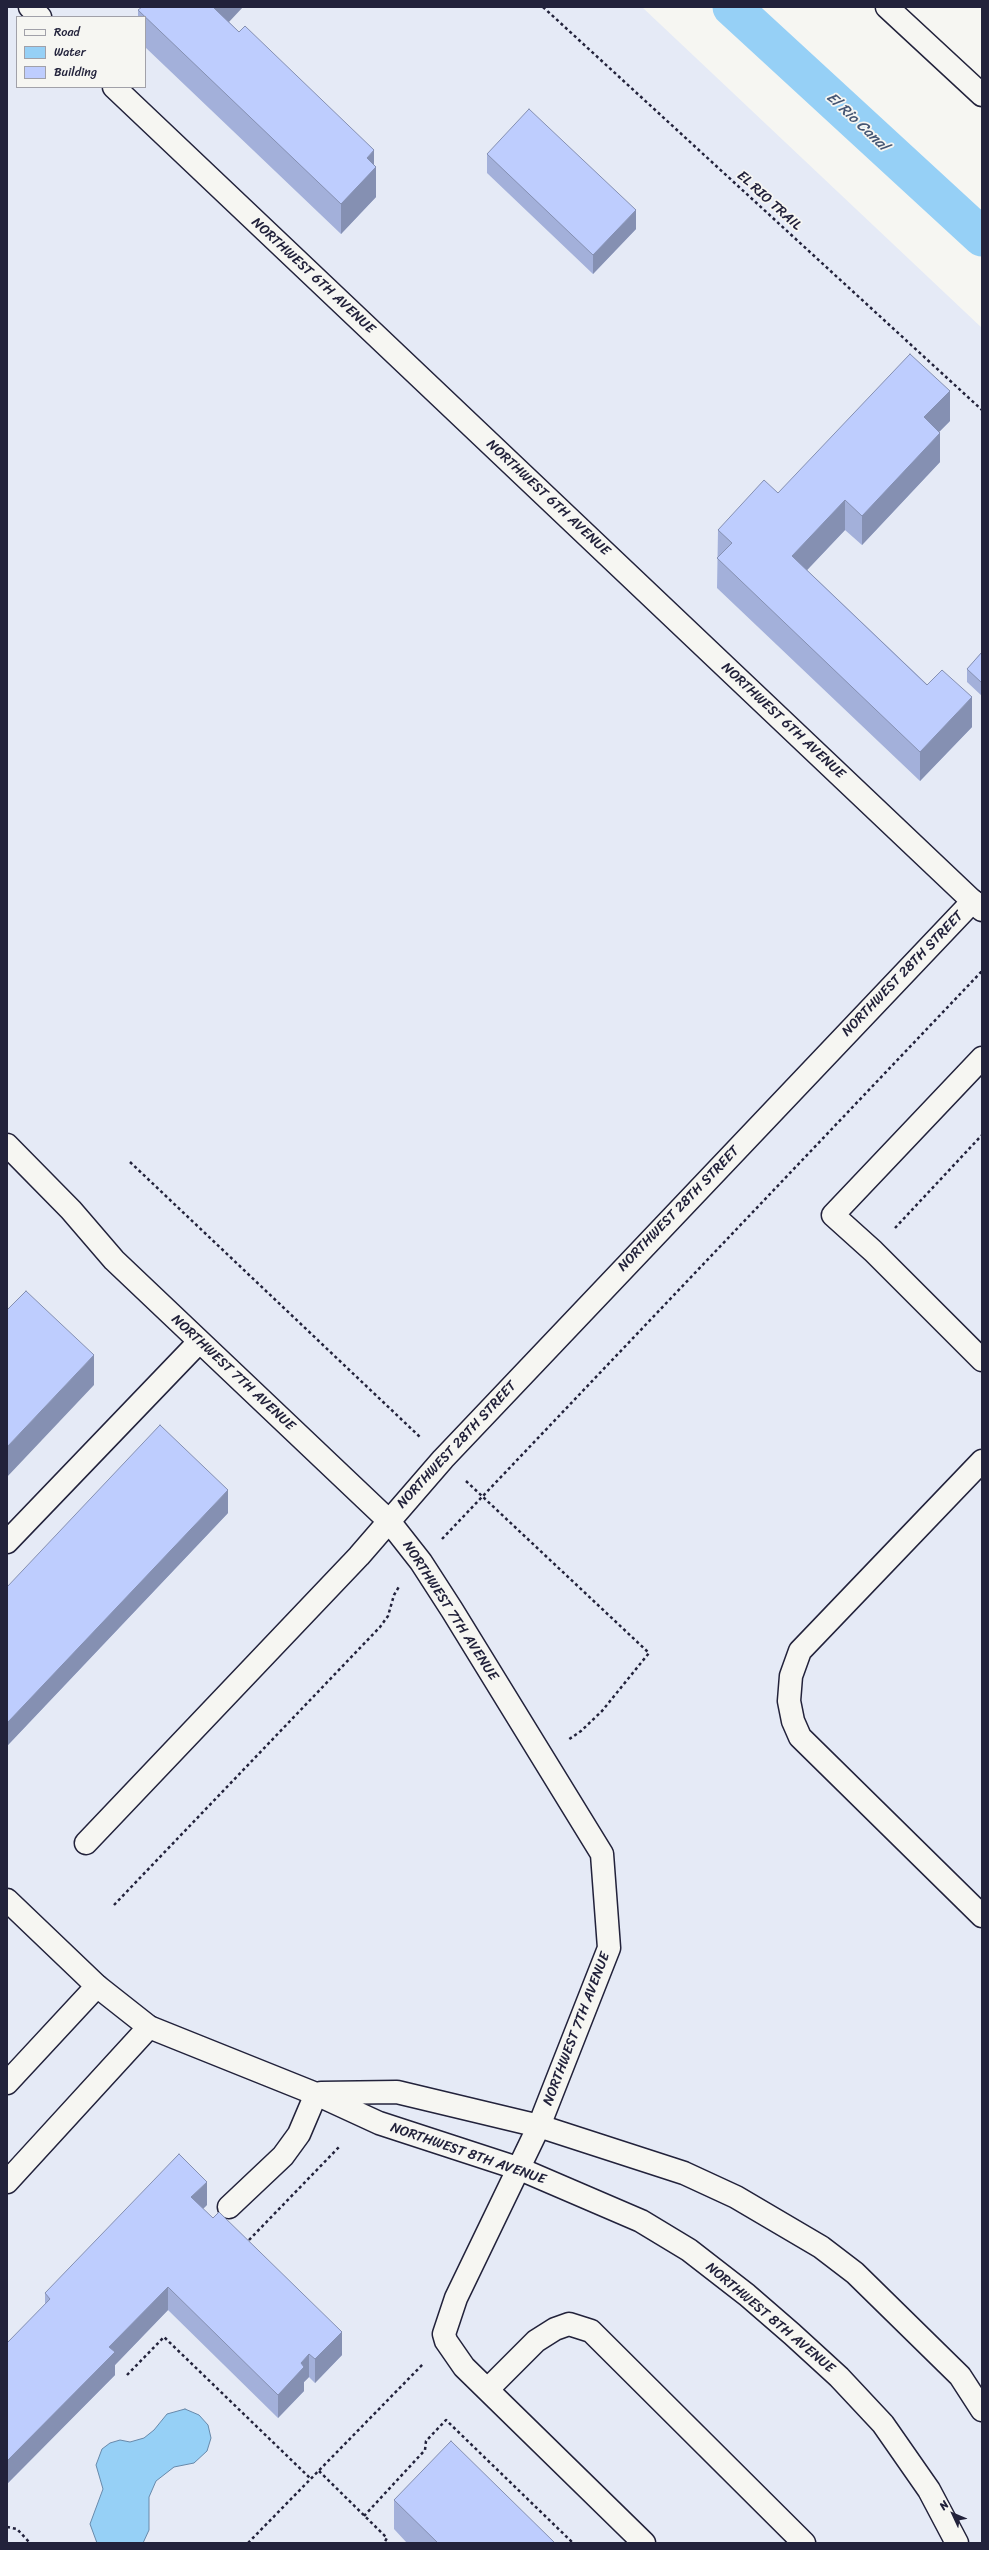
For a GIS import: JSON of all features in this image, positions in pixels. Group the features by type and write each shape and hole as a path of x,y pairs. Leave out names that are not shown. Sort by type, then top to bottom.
{"street":[{"path":"30,7 39,16"},
{"path":"887,7 982,95"},
{"name":"NORTHWEST 6TH AVENUE","path":"115,88 977,905"},
{"name":"NORTHWEST 28TH STREET","path":"86,1843 359,1556 388,1520 481,1418 977,905"},
{"path":"982,1058 833,1215 873,1252 982,1360"},
{"name":"NORTHWEST 7TH AVENUE","path":"8,1149 71,1210 114,1260 388,1520 421,1562 602,1854 609,1948 539,2126 520,2169 456,2298 444,2334 446,2341 464,2367 644,2543"},
{"path":"7,1542 199,1342"},
{"path":"982,1461 800,1652 791,1676 789,1701 793,1721 800,1737 982,1916"},
{"name":"NORTHWEST 8TH AVENUE","path":"7,1900 96,1986 149,2027 316,2094 379,2124 520,2169 641,2221 664,2234 748,2295 839,2377 883,2424 929,2490 957,2543"},
{"path":"7,2083 96,1986"},
{"path":"7,2182 149,2027"},
{"name":"NORTHWEST 8TH AVENUE","path":"316,2094 397,2092 539,2126 684,2173 736,2197 821,2247 855,2273 960,2376 982,2410"},
{"path":"229,2207 283,2156 299,2134 316,2094"},
{"path":"488,2389 536,2341 555,2329 569,2324 591,2331 804,2543"},
{"path":"960,2376 982,2396"}],"path":[{"name":"EL RIO TRAIL","path":"543,7 982,410"},
{"path":"114,1905 380,1627 388,1616 394,1595 421,1562 982,971"},
{"path":"894,1229 982,1135"},
{"path":"249,2240 340,2146"},
{"path":"127,2375 164,2337 311,2479"},
{"path":"248,2543 426,2362"},
{"path":"364,2516 425,2450 426,2441 446,2420 573,2543"},
{"path":"319,2470 387,2538 384,2543"},
{"path":"7,2527 17,2529 30,2543"}],"shaded area":[{"path":"7,7 642,7 982,328 982,2543 7,2543"}],"water":[{"path":"185,2409 199,2415 208,2425 211,2438 207,2451 194,2463 174,2467 156,2481 149,2497 149,2530 143,2543 97,2543 90,2524 103,2489 96,2465 102,2449 110,2443 120,2440 130,2442 144,2438 154,2430 167,2414"}],"building":[{"path":"142,7 215,7 214,8 239,32 245,26 374,150 367,158 376,167 341,204 138,10"},
{"path":"529,109 636,210 593,255 487,154"},
{"path":"910,354 950,391 924,417 940,433 862,516 845,500 792,556 927,685 942,670 972,697 920,752 717,558 732,543 718,530 764,480 778,493"},
{"path":"982,652 982,683 967,669"},
{"path":"26,1291 94,1355 7,1447 7,1310"},
{"path":"160,1425 228,1490 8,1722 7,1587"},
{"path":"179,2154 207,2182 191,2197 213,2218 219,2212 342,2332 315,2359 309,2354 301,2363 304,2367 278,2395 168,2287 109,2347 115,2352 7,2461 7,2343 50,2299 45,2293"},
{"path":"451,2441 555,2543 438,2543 394,2500"}],"waterway":[{"name":"El Rio Canal","path":"732,7 982,237"}]}
